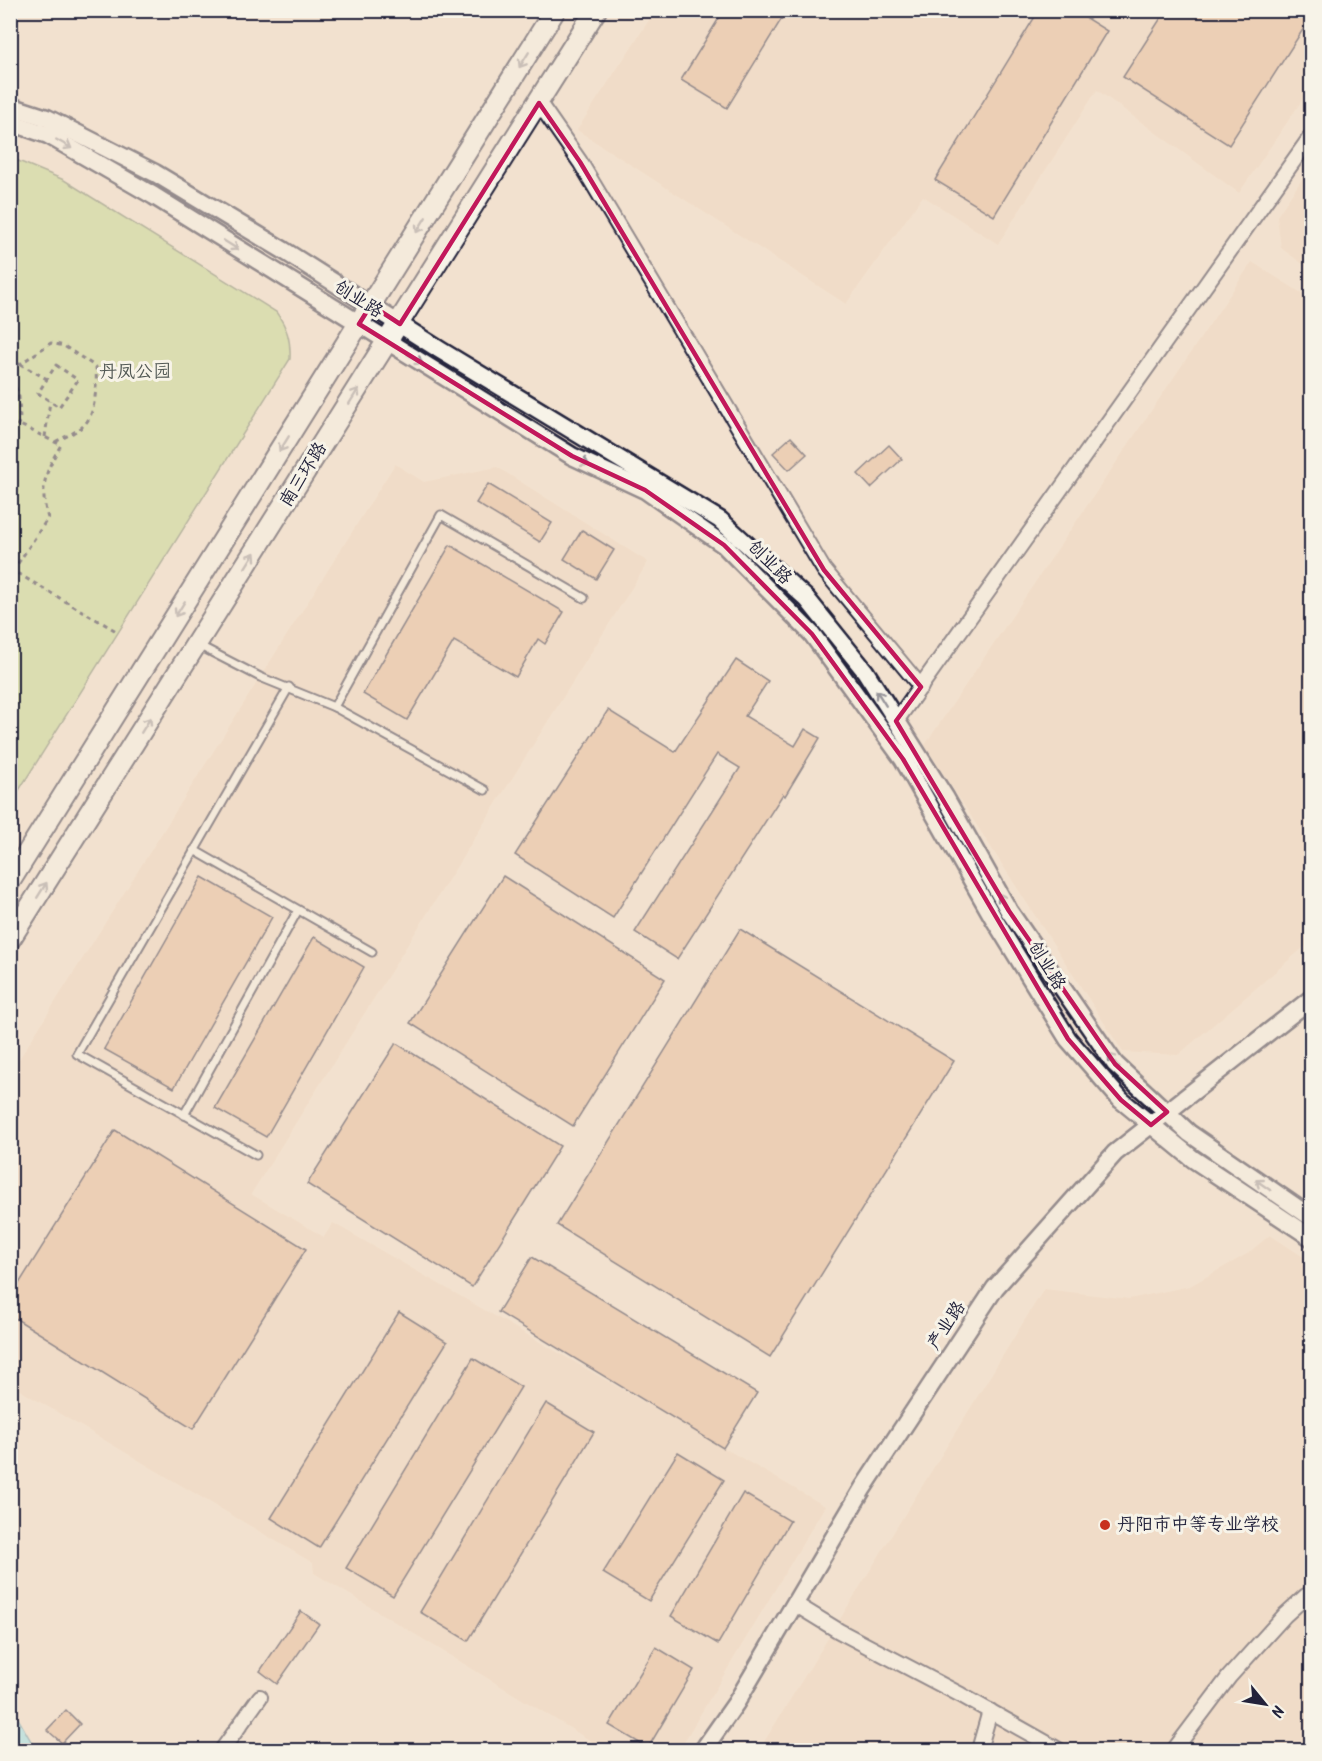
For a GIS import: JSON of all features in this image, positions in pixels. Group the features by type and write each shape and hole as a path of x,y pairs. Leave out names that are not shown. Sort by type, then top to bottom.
{"main road":[{"name":"南三环路","path":"10,881 555,10"},
{"name":"南三环路","path":"10,939 596,10"}],"street":[{"path":"539,103 580,162 824,570 921,687"},
{"name":"创业路","path":"10,106 47,118 154,173 720,519 807,599 865,671 945,798 1009,911 1115,1064 1189,1133 1311,1218"},
{"name":"创业路","path":"10,122 48,135 154,196 572,456 645,490 724,546 812,634 903,759 994,919 1068,1039 1120,1100 1193,1159 1311,1238"},
{"path":"896,721 1311,135"},
{"name":"产业路","path":"703,1750 736,1703 863,1488 995,1288 1116,1152 1311,998"},
{"path":"1174,1750 1229,1677 1285,1615 1311,1594"},
{"path":"795,1604 1059,1750"},
{"path":"222,1750 260,1697"},
{"path":"978,1750 990,1711"}],"lane":[{"path":"334,707 441,515 584,598"},
{"path":"197,645 260,677 334,707 485,790"},
{"path":"256,1155 77,1054 289,687"},
{"path":"194,850 372,952"},
{"path":"184,1114 297,909"}],"path":[{"path":"10,436 20,421 19,398 11,370 51,344 64,346 96,367 98,382 91,411 85,424 55,442"},
{"path":"20,364 47,379"},
{"path":"56,365 78,380 59,407 38,393 47,379 56,365"},
{"path":"45,437 50,401"},
{"path":"18,424 61,445 44,480 44,504 48,518 12,570 118,632"}],"highlighted area":[{"path":"539,103 580,162 824,570 921,687 896,721 1009,911 1115,1064 1167,1112 1151,1125 1121,1100 1068,1039 903,759 812,634 724,545 645,490 572,456 359,324 371,305 400,324"}],"shaded area":[{"path":"655,11 1311,11 1311,87 1239,193 1097,90 998,244 923,196 846,304 577,130"},
{"path":"1311,166 1311,270 1281,248 1277,216"},
{"path":"1252,262 1311,299 1311,941 1178,1055 1123,1052 925,745"},
{"path":"395,464 424,482 497,467 648,562 251,1194 324,1237 333,1223 825,1506 679,1750 606,1750 314,1573 313,1563 11,1385 11,1072"},
{"name":"丹阳市中等专业学校","path":"1270,1235 1311,1262 1311,1750 759,1750 1044,1289 1129,1299 1190,1286 1247,1254"}],"green space":[{"name":"丹凤公园","path":"11,158 64,180 276,312 288,334 290,359 11,803"}],"water":[{"path":"10,1704 11,1706 36,1750 11,1750"}],"building":[{"path":"724,10 787,10 727,108 681,80"},
{"path":"1039,10 1073,10 1107,31 994,216 935,180"},
{"path":"1166,10 1311,10 1311,17 1229,145 1123,77"},
{"path":"791,437 807,454 789,470 773,453"},
{"path":"889,445 902,459 871,488 858,474"},
{"path":"488,484 552,523 540,542 476,503"},
{"path":"582,530 614,550 596,579 564,559"},
{"path":"450,545 564,612 545,644 538,639 516,677 454,641 407,720 363,694"},
{"path":"736,660 768,681 745,716 795,746 805,729 820,738 785,796 783,794 677,959 635,932 740,768 717,754 613,918 515,855 608,710 675,752"},
{"path":"503,876 665,979 573,1126 410,1023"},
{"path":"202,877 272,917 174,1088 104,1049"},
{"path":"740,929 954,1061 770,1357 557,1225"},
{"path":"314,937 364,967 266,1137 215,1108"},
{"path":"396,1043 560,1146 472,1287 307,1184"},
{"path":"115,1130 306,1249 193,1429 10,1315 10,1298"},
{"path":"532,1257 757,1393 723,1448 498,1312"},
{"path":"399,1312 447,1342 319,1548 271,1518"},
{"path":"473,1358 521,1387 393,1596 346,1568"},
{"path":"546,1403 594,1432 468,1641 420,1612"},
{"path":"678,1452 724,1480 649,1601 603,1573"},
{"path":"743,1493 790,1521 718,1644 671,1616"},
{"path":"301,1611 319,1624 277,1684 260,1671"},
{"path":"656,1647 694,1670 648,1748 609,1725"},
{"path":"66,1710 80,1724 62,1743 47,1730"}],"place":[{"name":"丹阳市中等专业学校","path":"1105,1525"}]}
